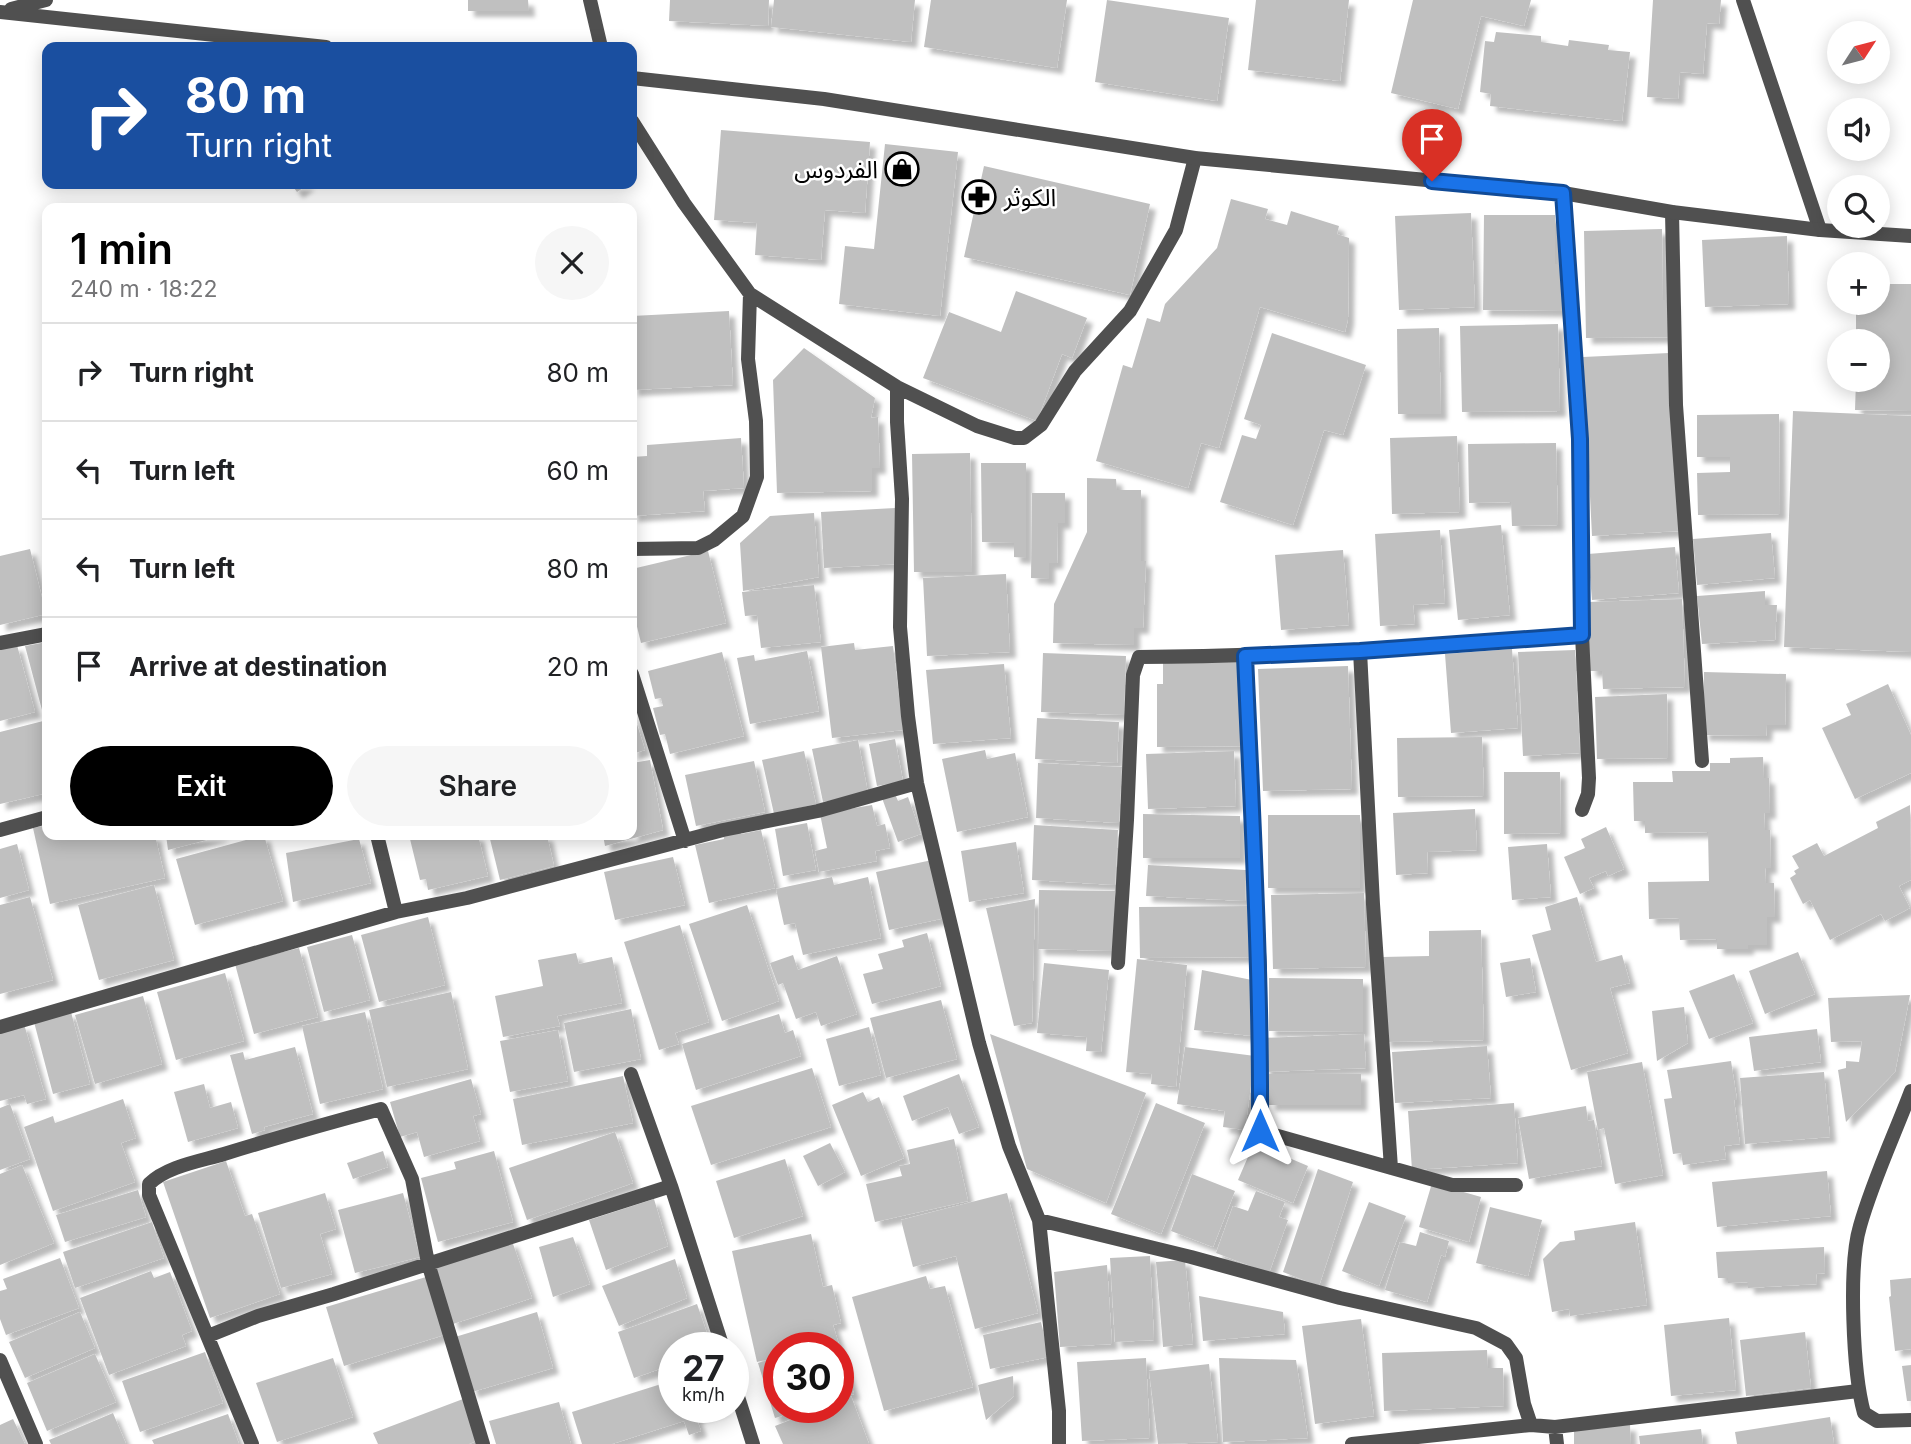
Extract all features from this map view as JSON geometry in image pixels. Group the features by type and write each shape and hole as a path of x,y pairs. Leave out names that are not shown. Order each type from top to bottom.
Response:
{"street":[{"path":"2,12 46,0"},
{"path":"590,0 600,42"},
{"path":"1743,0 1820,230"},
{"path":"2,12 280,42"},
{"path":"637,79 824,99 1195,159 1563,193 1672,212 1820,230 1911,236"},
{"path":"637,129 684,203 750,294 897,387 977,426 1015,438 1024,438 1041,425 1075,371 1130,311 1176,230 1195,159"},
{"path":"1563,193 1580,439 1582,635 1589,778 1583,810"},
{"path":"1672,212 1676,405 1702,761"},
{"path":"637,549 698,548 714,541 743,516 757,477 756,421 748,359 750,294"},
{"path":"897,387 902,499 900,627 917,783 979,1043 1009,1146 1039,1220 1059,1411 1059,1444"},
{"path":"0,643 42,635"},
{"path":"1118,963 1133,674 1139,657 1360,651 1582,635"},
{"path":"1360,651 1373,905 1391,1168"},
{"path":"1245,656 1260,969 1260,1131 1452,1185 1516,1185"},
{"path":"637,690 685,841"},
{"path":"0,1027 396,912 467,898 723,830 817,811 917,783"},
{"path":"0,830 42,818"},
{"path":"378,840 396,912"},
{"path":"631,1074 671,1185 718,1332"},
{"path":"1911,1091 1859,1229 1854,1300 1858,1391 1864,1413 1877,1421 1911,1420"},
{"path":"252,1444 149,1195 149,1184 157,1176 200,1161 381,1109 412,1179 428,1263 483,1444"},
{"path":"208,1336 258,1316 671,1185"},
{"path":"1039,1220 1203,1260 1340,1298 1476,1328 1506,1344 1516,1358 1524,1404 1531,1425"},
{"path":"0,1360 26,1426 36,1444"},
{"path":"1352,1444 1531,1425 1555,1427 1858,1391"},
{"path":"746,1423 753,1444"},
{"path":"1555,1427 1557,1444"}],"building":[{"path":"468,0 528,0 529,11 468,11"},
{"path":"670,0 769,0 768,26 669,21"},
{"path":"774,0 915,0 911,42 771,27"},
{"path":"931,0 1067,0 1057,68 924,47"},
{"path":"1107,0 1229,18 1217,101 1095,82"},
{"path":"1256,0 1349,0 1340,81 1248,70"},
{"path":"1413,0 1531,0 1524,26 1481,16 1458,109 1391,93"},
{"path":"1653,0 1721,0 1719,24 1707,23 1703,74 1680,72 1678,99 1647,97"},
{"path":"1496,32 1541,36 1541,42 1568,46 1569,40 1609,45 1608,50 1630,52 1622,121 1490,106 1491,94 1480,92 1485,41 1494,42"},
{"path":"721,130 870,142 865,213 825,210 821,260 755,255 757,223 714,220"},
{"path":"885,144 958,152 940,316 839,304 845,246 874,249"},
{"path":"984,166 1150,204 1130,295 964,257"},
{"path":"1231,199 1268,209 1265,219 1287,225 1291,211 1339,226 1337,234 1349,238 1348,319 1345,332 1260,307 1219,448 1201,443 1188,488 1096,461 1123,365 1132,368 1147,318 1160,322 1165,304 1217,248"},
{"path":"1471,213 1475,307 1399,310 1395,216"},
{"path":"1484,215 1555,215 1555,264 1564,264 1564,311 1483,310"},
{"path":"1662,229 1663,300 1673,300 1673,337 1586,338 1584,231"},
{"path":"1787,236 1789,304 1705,307 1702,240"},
{"path":"1890,284 1911,284 1911,411 1855,410 1856,392 1890,392 1890,329 1856,329 1856,315 1890,315"},
{"path":"1016,291 1087,318 1072,358 1062,354 1037,421 923,378 949,312 1001,332"},
{"path":"729,311 733,385 637,390 637,316"},
{"path":"1558,324 1560,411 1462,412 1460,326"},
{"path":"1439,328 1441,414 1398,414 1397,329"},
{"path":"1272,333 1366,365 1343,435 1324,430 1293,525 1220,502 1242,435 1256,439 1261,425 1244,419"},
{"path":"804,348 875,398 871,418 878,417 880,468 872,468 872,491 777,493 773,380"},
{"path":"1669,353 1679,531 1592,536 1583,357"},
{"path":"1793,411 1911,416 1911,652 1784,647"},
{"path":"1779,414 1780,514 1698,515 1697,473 1730,472 1730,457 1697,457 1697,415"},
{"path":"1457,436 1460,512 1392,514 1390,438"},
{"path":"741,438 744,488 703,491 705,511 637,516 637,457 647,456 647,445"},
{"path":"1556,443 1558,525 1512,526 1511,502 1469,503 1468,444"},
{"path":"970,453 972,572 914,572 912,454"},
{"path":"981,463 1026,463 1026,558 1014,557 1014,543 982,542"},
{"path":"1087,478 1116,479 1117,490 1141,490 1141,561 1146,561 1143,628 1134,628 1134,645 1053,643 1054,604 1087,532"},
{"path":"1032,493 1065,493 1065,523 1058,523 1057,563 1049,563 1049,579 1031,578"},
{"path":"895,508 898,564 824,568 821,512"},
{"path":"814,513 819,577 743,591 740,543 770,516"},
{"path":"1501,525 1510,615 1458,620 1449,530"},
{"path":"1440,530 1445,603 1413,605 1415,624 1380,626 1375,534"},
{"path":"1771,533 1775,578 1697,585 1693,539"},
{"path":"1675,547 1679,593 1592,600 1588,554"},
{"path":"30,549 42,598 42,615 0,625 0,556"},
{"path":"1343,550 1349,625 1281,630 1275,555"},
{"path":"708,551 726,623 641,643 637,627 637,568"},
{"path":"1006,574 1010,652 927,656 923,578"},
{"path":"814,585 821,642 761,648 757,615 745,616 742,592"},
{"path":"1765,591 1765,605 1777,605 1775,640 1702,644 1697,596"},
{"path":"1682,599 1685,687 1603,689 1602,671 1590,671 1587,602"},
{"path":"42,643 42,710 25,646"},
{"path":"854,643 855,650 893,646 903,730 832,738 821,647"},
{"path":"17,645 35,712 0,721 0,649"},
{"path":"1512,649 1518,728 1451,733 1445,654"},
{"path":"1575,650 1580,753 1523,756 1518,652"},
{"path":"807,651 819,711 750,724 737,658 754,655 755,661"},
{"path":"722,652 744,736 670,754 665,734 660,735 653,708 663,706 661,698 655,699 648,671"},
{"path":"1043,653 1126,656 1124,715 1041,712"},
{"path":"1163,659 1243,659 1243,746 1157,747 1157,684 1163,684"},
{"path":"1004,664 1011,738 933,744 926,670"},
{"path":"1348,666 1352,789 1263,791 1258,669"},
{"path":"1704,672 1786,674 1785,725 1767,725 1766,736 1703,735"},
{"path":"1888,684 1911,735 1911,773 1855,799 1822,728 1851,715 1846,704"},
{"path":"1667,694 1668,758 1597,759 1595,697"},
{"path":"1037,718 1119,722 1117,763 1035,759"},
{"path":"42,721 42,794 0,804 0,732"},
{"path":"637,724 645,750 637,752"},
{"path":"1482,737 1484,796 1398,797 1397,738"},
{"path":"895,739 903,781 877,786 869,744"},
{"path":"858,740 868,793 823,802 812,749"},
{"path":"985,750 987,759 1015,753 1028,817 957,832 942,759"},
{"path":"804,751 816,804 774,814 762,760"},
{"path":"1234,751 1236,806 1148,809 1146,754"},
{"path":"1763,757 1764,778 1769,778 1770,813 1764,813 1765,830 1770,830 1771,868 1765,868 1766,883 1774,883 1775,917 1767,917 1767,945 1748,945 1748,949 1717,949 1717,939 1680,940 1679,918 1649,919 1648,882 1709,881 1708,832 1645,833 1645,821 1634,821 1633,782 1673,782 1672,771 1710,771 1710,763 1730,763 1730,758"},
{"path":"650,760 663,830 637,837 637,762"},
{"path":"754,761 765,812 696,826 685,775"},
{"path":"1038,763 1122,767 1119,823 1036,818"},
{"path":"1504,772 1560,772 1561,833 1504,834"},
{"path":"895,794 898,801 908,797 921,834 898,842 882,798"},
{"path":"872,805 877,826 885,824 890,848 875,851 877,861 819,872 815,851 827,848 820,814"},
{"path":"1910,805 1911,880 1899,886 1910,908 1885,921 1881,914 1830,940 1810,900 1803,904 1790,878 1799,868 1792,856 1817,843 1824,856 1878,828 1876,822"},
{"path":"1475,809 1477,850 1427,852 1428,873 1396,875 1393,813"},
{"path":"1143,814 1240,816 1240,858 1143,858"},
{"path":"1268,815 1360,815 1360,888 1268,888"},
{"path":"807,823 816,870 783,876 775,829"},
{"path":"1034,825 1118,830 1115,885 1032,880"},
{"path":"42,826 42,840 156,840 165,878 50,904 33,828"},
{"path":"1606,827 1624,869 1608,876 1606,871 1589,878 1594,888 1580,894 1564,857 1585,848 1581,839"},
{"path":"739,829 741,834 761,830 775,888 709,903 695,845 724,839 723,833"},
{"path":"167,840 207,840 168,850"},
{"path":"246,840 265,840 283,901 195,925 176,859"},
{"path":"359,840 371,883 293,902 286,853"},
{"path":"410,840 479,840 488,876 428,890 426,879 420,880"},
{"path":"490,840 548,840 554,866 500,880"},
{"path":"604,840 627,840 605,846"},
{"path":"1016,842 1024,893 969,902 961,851"},
{"path":"17,844 29,890 0,898 0,849"},
{"path":"1547,844 1551,897 1512,900 1508,847"},
{"path":"673,857 685,905 615,920 604,872"},
{"path":"932,860 945,918 889,930 876,872"},
{"path":"1148,865 1246,870 1245,901 1146,896"},
{"path":"832,877 834,885 868,877 881,938 803,955 795,923 784,925 776,889"},
{"path":"154,885 174,960 99,980 78,905"},
{"path":"1039,890 1115,891 1114,951 1038,949"},
{"path":"1364,893 1366,967 1273,969 1271,895"},
{"path":"30,897 53,980 0,994 0,905"},
{"path":"1577,897 1596,962 1622,955 1630,983 1610,988 1628,1053 1571,1070 1532,935 1551,930 1545,907"},
{"path":"1035,899 1032,1023 1014,1026 986,908"},
{"path":"747,905 779,1001 722,1021 689,924"},
{"path":"1249,906 1250,957 1140,958 1139,907"},
{"path":"428,917 445,985 379,1002 361,935"},
{"path":"680,925 709,1022 675,1033 679,1044 659,1050 624,942"},
{"path":"1481,930 1484,1040 1384,1042 1382,957 1429,956 1429,931"},
{"path":"927,933 941,986 872,1004 863,974 883,969 878,954 904,947 902,940"},
{"path":"352,935 370,1000 324,1012 307,947"},
{"path":"299,948 318,1017 254,1034 235,964"},
{"path":"1798,952 1815,994 1765,1014 1749,971"},
{"path":"576,953 579,964 612,957 622,1003 557,1016 560,1026 503,1037 495,996 543,986 538,960"},
{"path":"793,955 798,970 837,956 857,1014 821,1026 816,1012 796,1019 783,983 778,985 770,963"},
{"path":"1530,958 1536,992 1506,997 1500,963"},
{"path":"1137,959 1187,965 1176,1087 1151,1084 1152,1074 1126,1072"},
{"path":"1044,963 1109,970 1101,1052 1086,1051 1087,1037 1037,1033"},
{"path":"1202,970 1257,981 1253,1036 1194,1030"},
{"path":"225,973 244,1041 176,1060 157,992"},
{"path":"1734,974 1753,1023 1709,1039 1689,991"},
{"path":"1269,978 1363,979 1363,1032 1269,1031"},
{"path":"451,992 468,1069 387,1087 369,1010"},
{"path":"1910,995 1895,1072 1846,1122 1838,1070 1846,1068 1846,1061 1859,1062 1862,1041 1831,1042 1828,998"},
{"path":"143,996 162,1064 95,1084 75,1015"},
{"path":"941,1000 957,1059 886,1078 870,1018"},
{"path":"1684,1007 1688,1043 1657,1061 1652,1011"},
{"path":"631,1009 641,1059 574,1072 564,1023"},
{"path":"71,1012 90,1084 53,1094 34,1022"},
{"path":"365,1012 383,1089 320,1104 302,1026"},
{"path":"779,1014 785,1033 793,1030 801,1056 696,1090 682,1044"},
{"path":"24,1024 46,1099 27,1104 24,1095 0,1101 0,1031"},
{"path":"869,1027 881,1075 839,1086 826,1039"},
{"path":"1817,1029 1821,1062 1754,1071 1749,1037"},
{"path":"558,1030 568,1081 510,1092 500,1041"},
{"path":"990,1034 1146,1093 1106,1203 1027,1169"},
{"path":"1364,1034 1366,1068 1264,1072 1262,1038"},
{"path":"1487,1046 1491,1098 1395,1103 1392,1052"},
{"path":"295,1047 313,1114 264,1127 265,1130 252,1134 230,1055 243,1052 245,1060"},
{"path":"1185,1047 1255,1056 1245,1130 1223,1127 1225,1111 1177,1104"},
{"path":"1731,1061 1740,1144 1724,1146 1726,1159 1683,1165 1681,1153 1673,1154 1664,1099 1672,1098 1667,1070"},
{"path":"1642,1062 1663,1175 1615,1184 1604,1128 1598,1130 1587,1072"},
{"path":"812,1068 831,1127 711,1165 691,1106"},
{"path":"1824,1072 1830,1137 1745,1144 1740,1078"},
{"path":"959,1074 979,1127 959,1134 948,1107 912,1121 903,1096"},
{"path":"1269,1074 1361,1074 1361,1105 1269,1105"},
{"path":"623,1076 633,1123 522,1145 513,1099"},
{"path":"471,1079 481,1114 473,1116 480,1141 424,1157 417,1132 400,1137 390,1102"},
{"path":"204,1084 210,1108 231,1102 238,1128 188,1142 174,1092"},
{"path":"863,1092 868,1102 879,1097 904,1158 861,1176 832,1105"},
{"path":"123,1099 136,1138 121,1143 135,1182 53,1211 24,1127 53,1116 55,1123"},
{"path":"1156,1103 1205,1123 1161,1234 1111,1214"},
{"path":"1514,1103 1518,1163 1412,1170 1408,1111"},
{"path":"10,1104 30,1159 0,1170 0,1108"},
{"path":"1586,1106 1588,1121 1594,1120 1602,1166 1529,1179 1518,1118"},
{"path":"615,1132 633,1183 527,1220 509,1168"},
{"path":"954,1139 968,1201 875,1222 866,1184 902,1176 899,1166 910,1164 907,1150"},
{"path":"830,1143 845,1172 818,1186 803,1156"},
{"path":"1254,1143 1308,1166 1293,1203 1238,1180"},
{"path":"383,1151 388,1167 353,1179 347,1163"},
{"path":"494,1151 513,1222 438,1242 421,1178 456,1169 454,1162"},
{"path":"785,1159 803,1216 734,1238 716,1181"},
{"path":"226,1161 245,1216 252,1214 280,1294 210,1318 163,1182"},
{"path":"22,1165 54,1243 0,1265 0,1174"},
{"path":"1318,1169 1353,1182 1319,1286 1283,1272"},
{"path":"1827,1171 1831,1216 1717,1227 1712,1182"},
{"path":"1192,1174 1235,1191 1213,1247 1171,1231"},
{"path":"1432,1183 1481,1197 1469,1242 1419,1227"},
{"path":"138,1190 146,1217 65,1242 56,1215"},
{"path":"1256,1191 1285,1202 1279,1217 1288,1220 1269,1273 1216,1253 1233,1206 1248,1211"},
{"path":"325,1193 336,1229 320,1234 332,1274 281,1288 258,1213"},
{"path":"403,1193 420,1257 355,1273 338,1210"},
{"path":"1007,1193 1038,1313 975,1329 956,1256 913,1267 901,1220"},
{"path":"654,1199 668,1246 606,1270 589,1220"},
{"path":"1369,1202 1406,1216 1379,1286 1342,1271"},
{"path":"1490,1207 1542,1220 1528,1276 1476,1263"},
{"path":"152,1222 164,1258 75,1288 63,1252"},
{"path":"1635,1222 1647,1305 1570,1316 1569,1309 1552,1312 1543,1259 1560,1242 1575,1240 1574,1231"},
{"path":"1420,1232 1449,1241 1445,1257 1441,1255 1427,1302 1385,1290 1400,1242 1416,1246"},
{"path":"811,1234 823,1287 832,1285 841,1323 833,1325 835,1332 763,1332 763,1361 757,1362 732,1251"},
{"path":"573,1237 590,1284 553,1297 539,1247"},
{"path":"512,1241 532,1298 453,1324 434,1268"},
{"path":"1824,1247 1825,1273 1816,1274 1817,1284 1748,1288 1748,1282 1728,1283 1728,1278 1718,1278 1716,1252"},
{"path":"1150,1256 1154,1340 1115,1342 1110,1258"},
{"path":"60,1258 79,1308 6,1335 0,1319 0,1291 7,1289 3,1279"},
{"path":"675,1259 687,1298 619,1326 602,1286"},
{"path":"1185,1260 1193,1344 1163,1347 1156,1262"},
{"path":"1107,1265 1112,1344 1060,1347 1054,1272"},
{"path":"151,1271 154,1278 170,1272 192,1331 182,1335 186,1346 109,1375 80,1298"},
{"path":"926,1276 930,1289 945,1286 973,1387 884,1411 852,1297"},
{"path":"426,1277 444,1335 344,1366 326,1307"},
{"path":"1911,1278 1911,1349 1895,1351 1889,1297 1890,1280"},
{"path":"1199,1296 1283,1312 1285,1334 1203,1341"},
{"path":"697,1304 707,1332 658,1332 658,1370 634,1378 618,1332"},
{"path":"80,1312 95,1348 25,1378 9,1342"},
{"path":"537,1312 553,1368 472,1392 455,1337"},
{"path":"1729,1318 1736,1390 1671,1396 1664,1325"},
{"path":"1361,1319 1374,1416 1315,1424 1302,1326"},
{"path":"1041,1322 1049,1357 990,1369 983,1335"},
{"path":"1805,1332 1811,1388 1746,1396 1740,1340"},
{"path":"1487,1350 1488,1368 1503,1368 1504,1406 1384,1411 1382,1353"},
{"path":"205,1352 223,1403 140,1432 122,1381"},
{"path":"95,1354 116,1402 47,1431 27,1383"},
{"path":"333,1358 353,1417 277,1442 256,1383"},
{"path":"1146,1358 1150,1438 1082,1441 1077,1362"},
{"path":"1219,1358 1296,1360 1308,1438 1223,1442"},
{"path":"763,1361 763,1379 758,1363"},
{"path":"1209,1364 1218,1442 1158,1444 1149,1371"},
{"path":"1911,1365 1911,1401 1907,1401 1902,1366"},
{"path":"1013,1376 1014,1396 986,1420 978,1385"},
{"path":"658,1385 658,1423 678,1423 612,1444 582,1444 572,1412"},
{"path":"463,1399 478,1440 469,1444 378,1444 373,1433"},
{"path":"559,1402 571,1444 496,1444 489,1421"},
{"path":"854,1404 869,1444 783,1444 775,1426 783,1423 854,1423"},
{"path":"113,1413 126,1444 51,1444 49,1440"},
{"path":"228,1414 239,1444 154,1444 152,1440"},
{"path":"1830,1417 1834,1444 1737,1444 1735,1432"},
{"path":"13,1419 25,1444 0,1444 0,1425"},
{"path":"685,1423 698,1423 701,1431 689,1435"},
{"path":"1630,1425 1631,1444 1574,1444 1574,1427"},
{"path":"1701,1429 1703,1444 1640,1444 1639,1436"}],"place":[{"name":"الفردوس","path":"902,169"},
{"name":"الكوثر","path":"979,197"}],"route":[{"path":"1260,1131 1260,969 1245,656 1360,651 1582,635 1580,439 1563,193 1432,181"}]}
